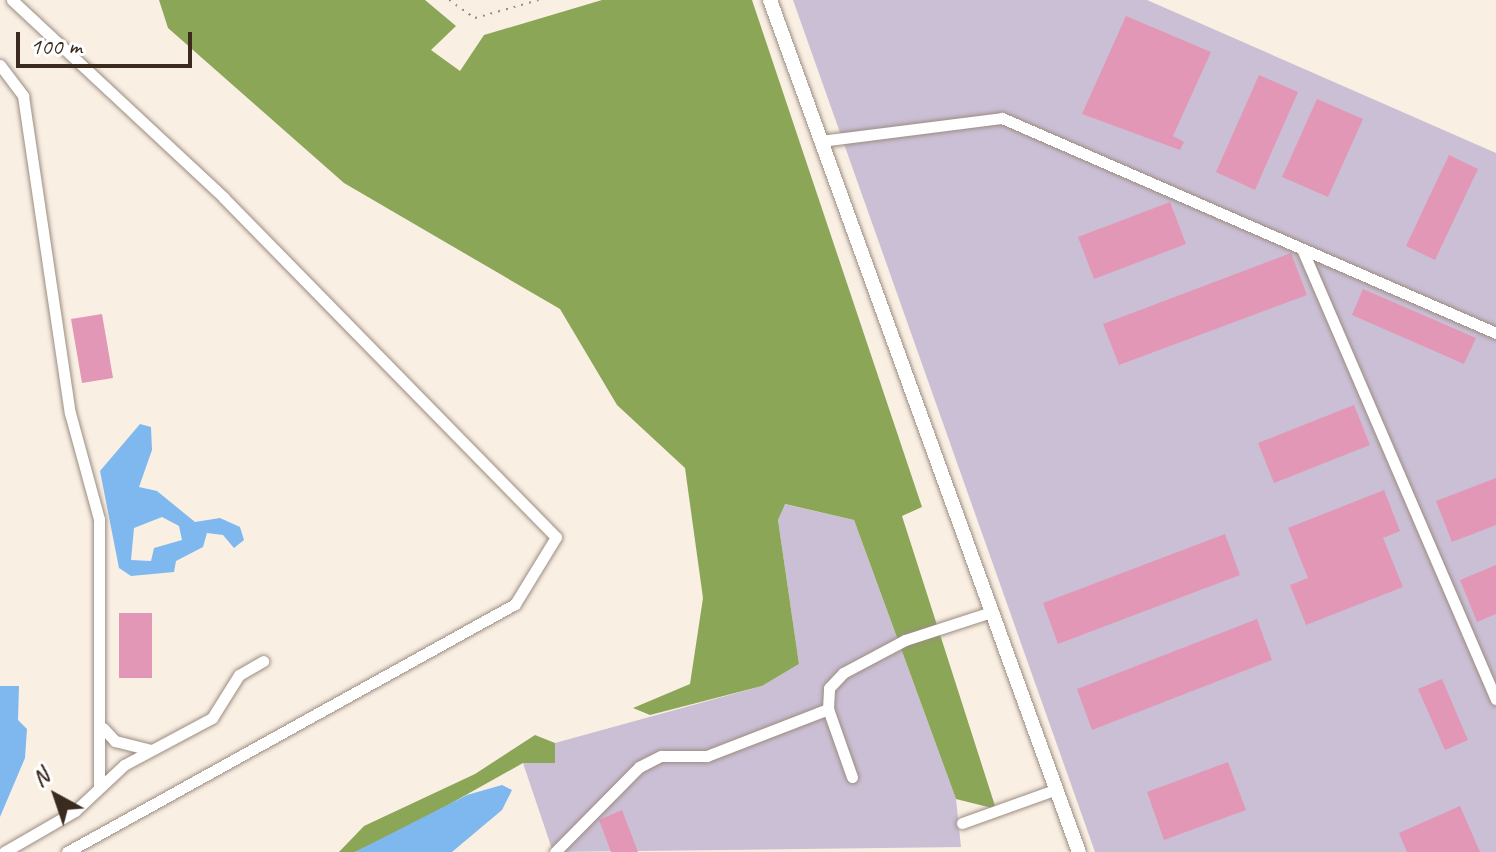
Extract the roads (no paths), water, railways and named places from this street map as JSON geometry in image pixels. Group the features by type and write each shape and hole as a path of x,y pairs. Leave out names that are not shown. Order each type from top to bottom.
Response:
{"main road":[{"path":"770,0 1079,852"}],"street":[{"path":"12,0 224,198 556,537 515,604 67,852"},
{"path":"0,65 23,96 70,413 99,519 103,728 99,787"},
{"path":"820,141 1002,118 1496,333"},
{"path":"1302,249 1496,699"},
{"path":"852,777 828,709 829,688 843,673 905,640 991,612"},
{"path":"4,852 75,811 99,787 150,750 212,718 239,675 263,661"},
{"path":"555,852 639,767 661,756 707,756 828,709"},
{"path":"103,728 115,741 150,750"},
{"path":"962,823 1057,789"}],"water":[{"path":"140,424 151,427 152,450 139,487 157,491 195,522 220,518 240,527 244,540 234,548 223,535 207,533 203,547 176,561 174,572 131,576 119,568 100,471","holes":["162,517 179,526 182,540 154,548 151,561 131,560 134,528"]},
{"path":"0,686 19,686 18,720 27,729 25,758 0,817"},
{"path":"502,785 512,790 502,810 452,852 355,852 467,795"}]}
